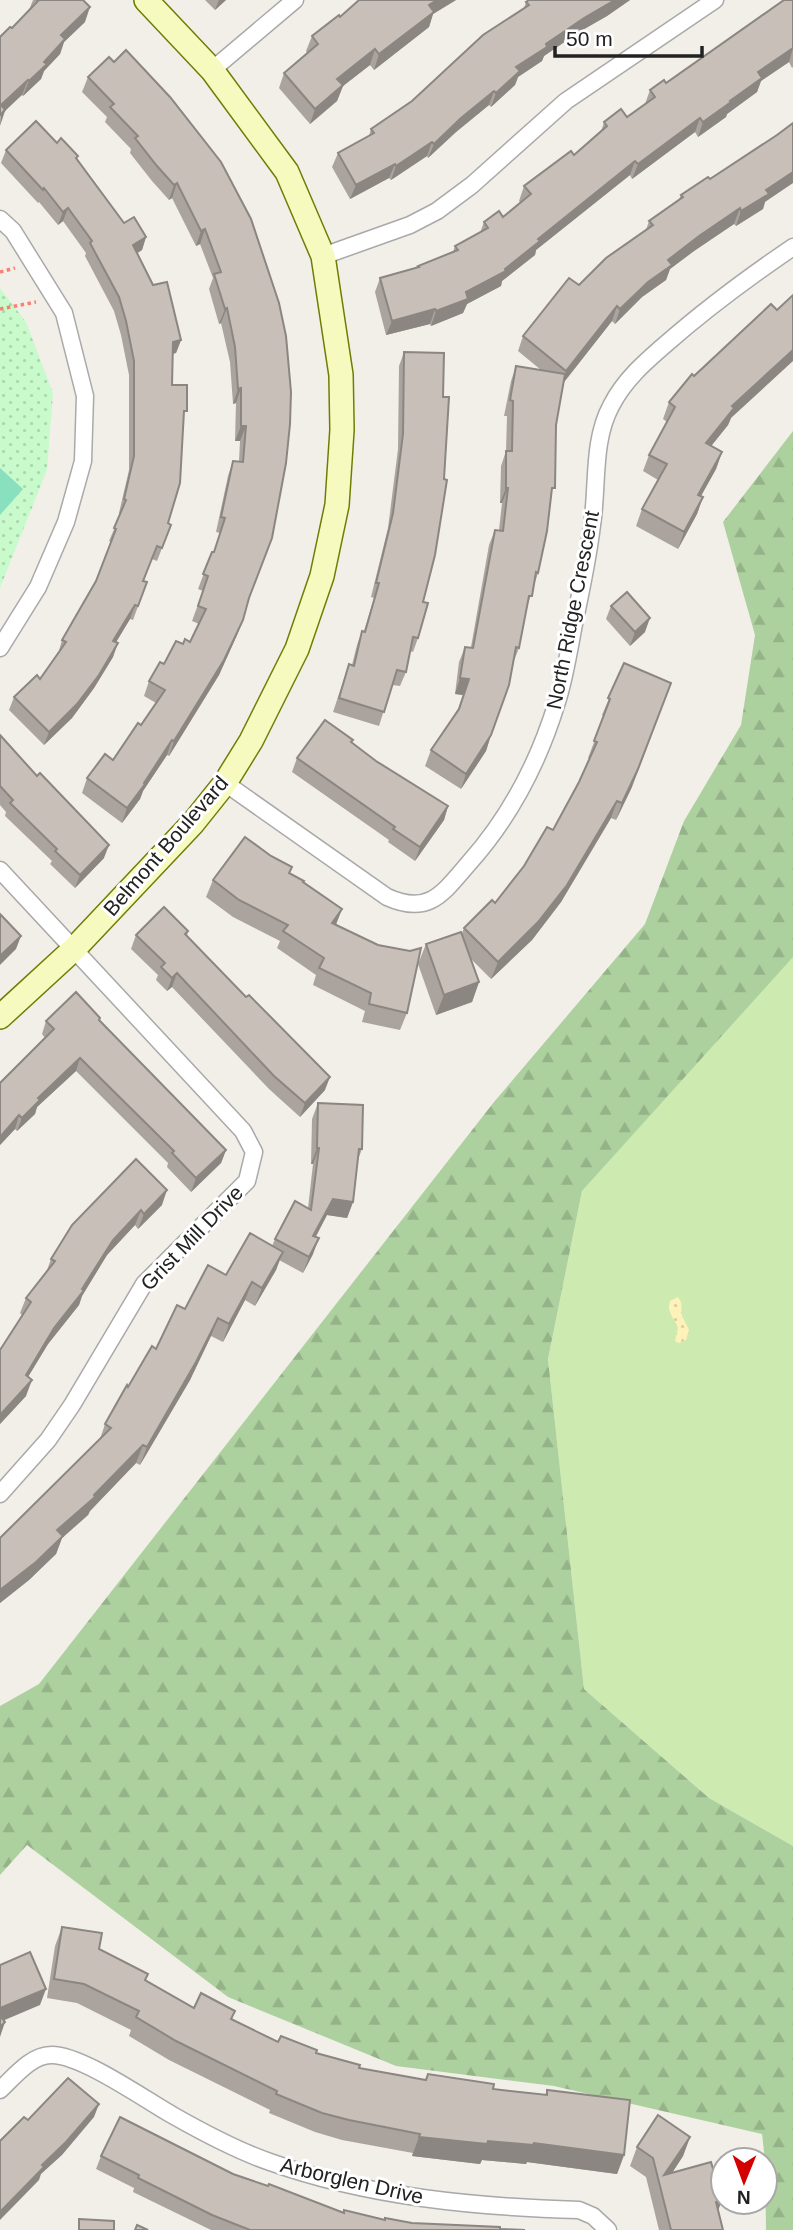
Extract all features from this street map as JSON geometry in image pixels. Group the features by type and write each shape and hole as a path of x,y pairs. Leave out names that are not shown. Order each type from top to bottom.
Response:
{"street":[{"name":"Belmont Boulevard","path":"0,1017 74,949 193,823 225,783 251,741 297,649 322,576 337,505 342,430 341,375 323,256 287,172 212,69 146,0"},
{"path":"212,69 295,0"},
{"path":"323,256 410,225 438,211 472,185 566,101 715,0"},
{"path":"0,219 13,232 64,313 85,396 83,461 66,522 38,587 0,648"},
{"name":"North Ridge Crescent","path":"225,783 387,897 410,905 422,904 440,895 504,820 531,769 554,711 585,569 593,524 601,434 609,409 633,374 673,337 731,290 793,247"},
{"name":"Grist Mill Drive","path":"0,870 243,1131 254,1152 247,1181 144,1284 72,1405 48,1440 0,1494"},
{"name":"Arborglen Drive","path":"0,2090 25,2066 38,2057 52,2054 88,2068 174,2116 269,2162 328,2180 443,2201 579,2210 593,2216 608,2230"}],"path":[{"path":"0,309 54,298"}],"green space":[{"path":"0,288 26,322 53,393 47,470 0,588"},
{"path":"793,431 793,957 582,1191 548,1359 584,1689 709,1798 793,1846 793,2230 766,2230 766,2216 779,2216 779,2146 763,2146 762,2134 554,2086 396,2066 228,1997 27,1845 0,1875 0,1706 39,1684 494,1102 645,924 684,821 741,725 755,635 723,522"},
{"path":"0,468 23,489 0,515"},
{"path":"793,952 793,1846 709,1798 584,1689 548,1359 582,1191"}],"sand":[{"path":"678,1297 682,1316 689,1330 686,1340 679,1343 675,1341 678,1328 669,1309 670,1301"}],"building":[{"path":"37,0 83,0 90,7 61,35 65,39 44,62 47,64 1,105 5,110 0,115 0,37 12,28"},
{"path":"359,0 437,0 429,5 434,12 379,54 375,49 337,79 343,85 315,109 284,73 318,44 312,36"},
{"path":"615,0 584,18 516,67 520,71 496,93 494,91 461,118 434,144 432,142 396,166 395,164 356,185 338,153 374,133 371,129 412,101 483,35 529,5 526,2"},
{"path":"784,0 793,0 793,48 758,72 762,78 703,122 700,118 638,164 635,161 538,239 540,241 505,269 506,271 466,292 468,299 436,311 435,309 392,321 380,278 419,267 458,250 455,246 488,228 484,222 499,211 503,217 531,194 524,186 571,151 574,155 607,126 604,122 621,109 627,117 655,97 650,90 664,80 666,83"},
{"path":"126,50 170,97 221,162 251,219 279,303 286,336 291,392 286,463 272,538 243,620 224,660 174,741 172,740 127,808 87,778 105,754 113,760 138,723 141,725 165,690 149,681 160,662 164,664 176,641 183,644 185,639 190,642 206,609 198,606 208,576 203,574 214,552 225,518 221,517 233,461 243,462 246,426 241,426 241,388 238,389 235,347 227,308 225,309 214,274 221,272 205,229 201,231 177,183 174,185 157,166 135,138 138,136 110,107 114,104 88,77 109,57 114,62"},
{"path":"36,121 57,143 61,138 78,156 76,158 124,223 134,217 146,237 133,245 153,285 167,282 181,340 173,342 172,385 187,385 180,483 168,523 171,525 162,548 157,546 143,581 147,582 138,606 135,605 113,641 118,643 99,675 77,704 49,732 14,697 37,675 40,679 66,642 62,640 96,581 116,529 114,528 126,500 124,499 134,456 134,361 119,297 90,243 92,241 68,208 63,212 44,188 43,190 6,150"},
{"path":"793,123 793,172 766,190 769,194 741,211 740,208 668,260 672,265 648,282 620,309 617,306 566,371 523,336 569,278 579,285 606,258 653,225 649,221 683,197 681,195 708,177 710,179"},
{"path":"793,295 793,350 732,406 734,408 706,443 722,452 698,495 703,497 684,532 642,509 667,464 649,455 675,407 669,402 692,374 694,376 771,304 777,310"},
{"path":"404,352 444,353 443,397 449,397 444,479 447,480 435,555 423,602 428,603 418,638 413,637 406,672 397,670 384,712 339,698 349,664 354,666 362,631 365,632 379,583 376,583 393,513 403,434"},
{"path":"516,366 565,374 556,425 555,488 552,488 538,573 536,572 532,596 529,596 509,685 491,735 466,774 431,750 459,709 469,679 460,678 465,647 473,648 495,530 503,531 508,488 506,451 512,451 513,401 510,400"},
{"path":"627,592 650,618 635,632 611,606"},
{"path":"624,663 671,683 638,769 622,803 617,801 567,885 538,922 498,962 464,928 492,900 495,903 524,866 547,827 553,830 597,742 594,741 610,699 608,698"},
{"path":"325,720 376,761 448,806 420,847 297,758"},
{"path":"0,735 37,776 40,773 109,845 80,875 10,803 13,800 0,786"},
{"path":"245,837 292,867 289,873 342,909 332,923 378,945 410,951 421,948 407,1013 369,1004 371,993 319,968 324,958 283,931 288,925 239,900 213,880"},
{"path":"164,907 188,931 185,934 246,997 249,995 330,1077 305,1103 274,1076 177,973 172,978 161,967 165,963 136,935"},
{"path":"0,914 21,936 0,956"},
{"path":"461,932 479,982 444,995 426,944"},
{"path":"76,992 99,1020 226,1150 196,1178 172,1153 174,1151 80,1058 38,1098 40,1100 22,1118 19,1115 0,1137 0,1083 54,1029 46,1021"},
{"path":"318,1103 363,1105 362,1149 359,1149 353,1202 333,1199 313,1236 319,1238 309,1257 275,1239 295,1201 311,1210 319,1148"},
{"path":"136,1159 167,1190 144,1214 141,1210 113,1240 82,1289 84,1290 54,1328 26,1375 32,1380 0,1415 0,1350 31,1302 26,1298 55,1261 51,1259 72,1225"},
{"path":"250,1233 283,1252 262,1288 252,1282 229,1324 218,1318 147,1447 143,1445 95,1497 57,1530 63,1536 36,1562 0,1590 0,1538 111,1428 105,1424 152,1346 156,1349 177,1305 185,1309 208,1265 226,1275"},
{"path":"62,1927 102,1933 99,1949 148,1974 145,1980 194,2008 201,1993 235,2011 231,2019 278,2042 281,2036 317,2050 316,2053 360,2065 359,2068 426,2080 428,2074 494,2084 493,2089 547,2095 547,2090 630,2100 624,2155 534,2143 488,2141 487,2144 419,2137 420,2134 322,2113 276,2094 277,2091 176,2041 136,2017 139,2011 84,1984 54,1979"},
{"path":"30,1952 46,1989 0,2008 0,1965"},
{"path":"68,2078 99,2104 0,2212 0,2141 24,2117 28,2120"},
{"path":"658,2115 690,2137 664,2175 709,2163 709,2216 720,2216 723,2230 671,2230 653,2158 637,2147"},
{"path":"120,2117 233,2174 268,2186 269,2184 344,2213 344,2210 385,2220 412,2223 525,2230 250,2230 212,2215 101,2156"},
{"path":"79,2219 114,2221 114,2230 79,2230"},
{"path":"137,2225 148,2230 135,2230"}]}
